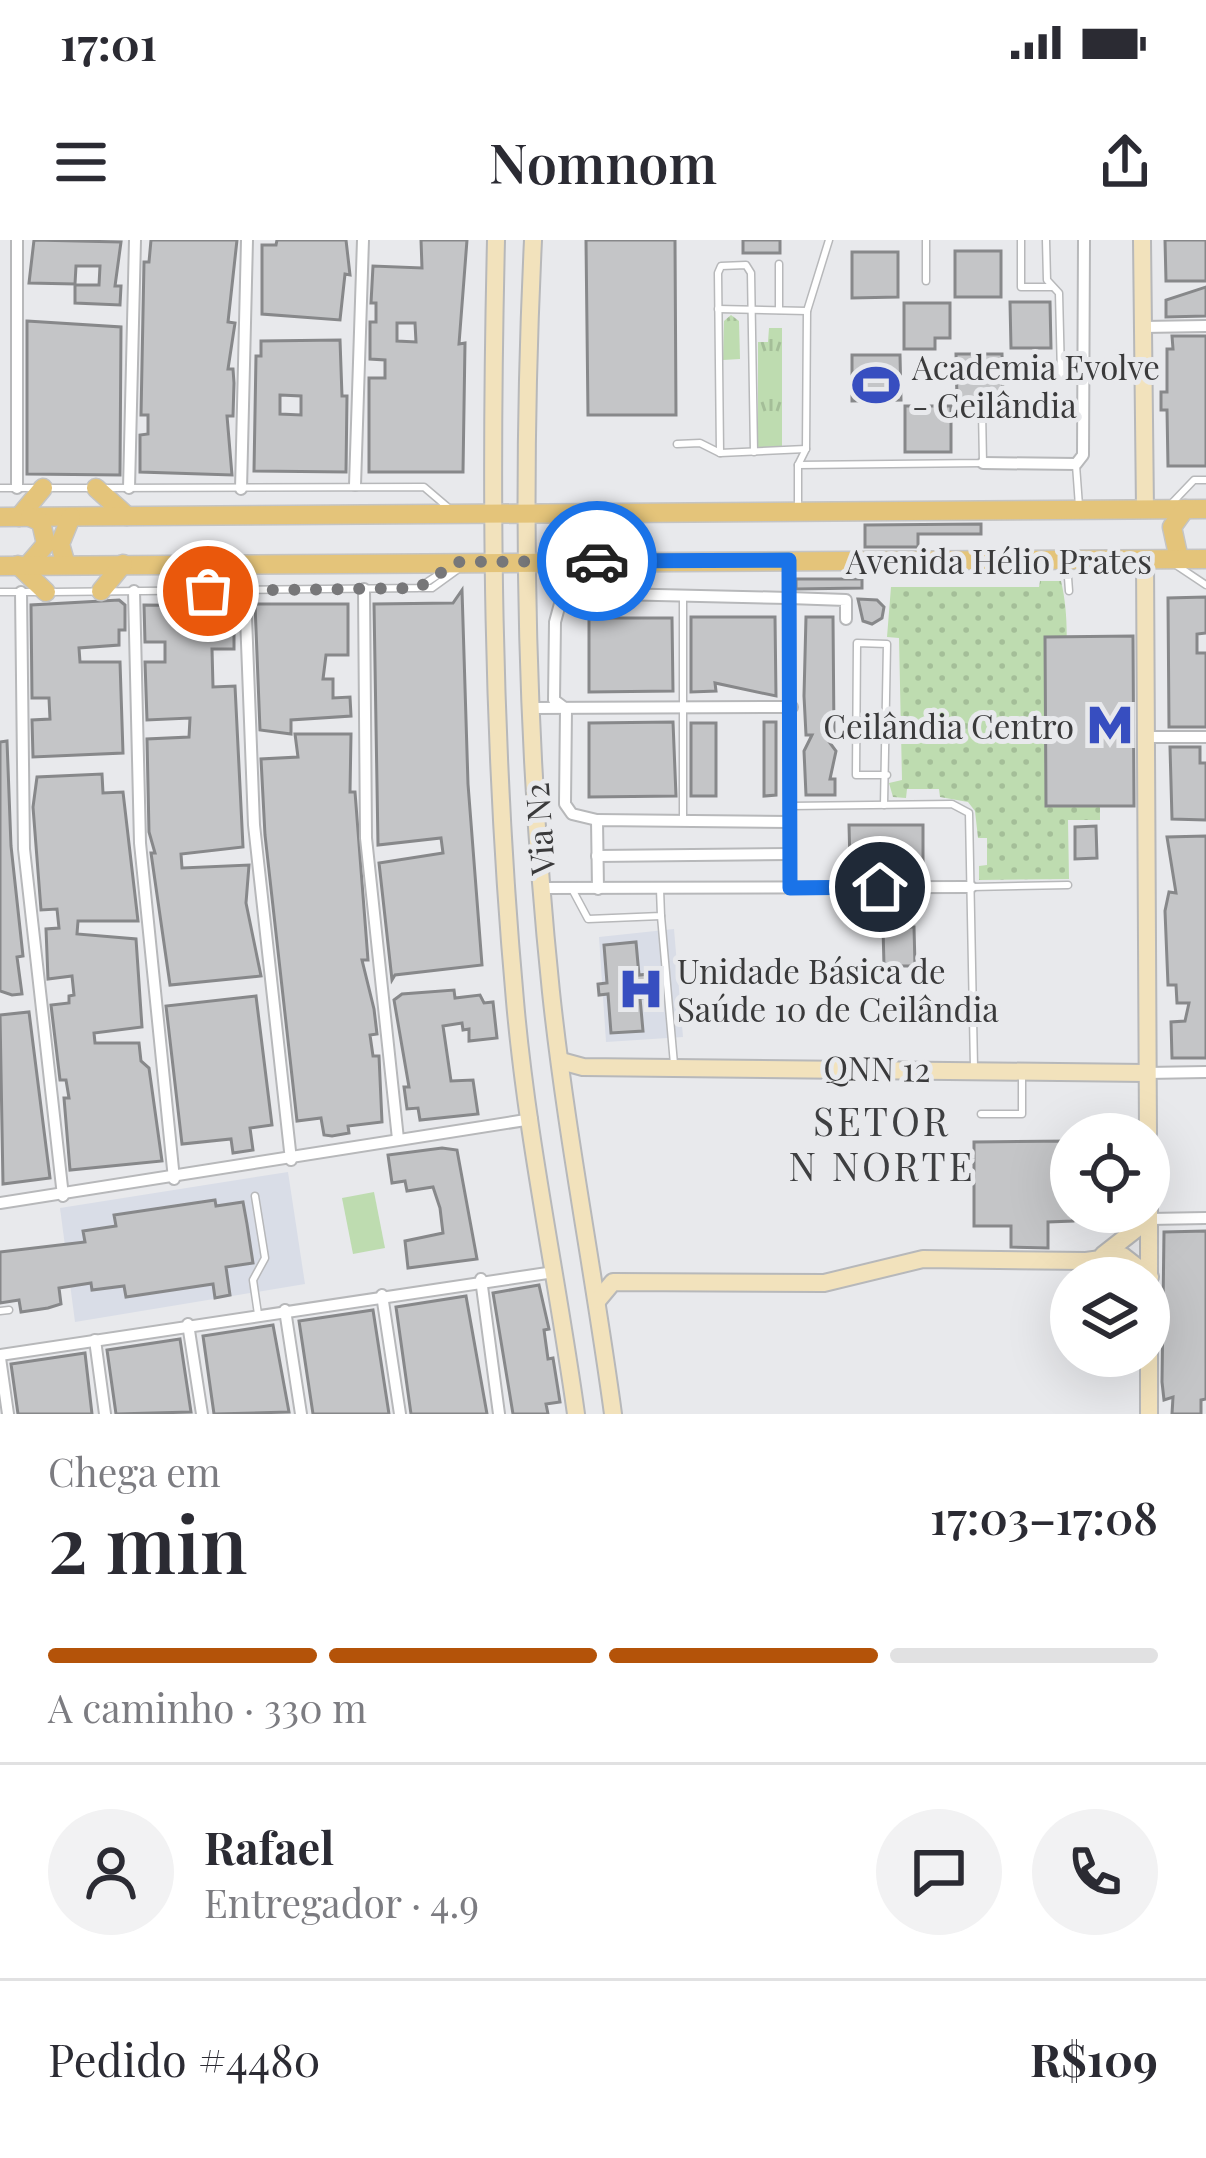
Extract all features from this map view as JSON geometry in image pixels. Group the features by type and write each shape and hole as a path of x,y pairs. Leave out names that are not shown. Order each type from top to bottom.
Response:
{"main road":[{"name":"Via N2","path":"496,240 490,562 502,824 513,975 532,1119 580,1414"},
{"name":"Via N2","path":"529,240 521,298 528,346 531,708 545,932 613,1414"},
{"path":"1142,240 1144,327 1173,559"},
{"path":"16,517 43,488"},
{"path":"96,488 127,516"},
{"name":"Avenida Hélio Prates","path":"16,517 1206,509"},
{"path":"16,517 41,522 46,544 15,565 46,592"},
{"path":"66,565 60,544 70,517"},
{"path":"1145,559 1147,1113"},
{"name":"Avenida Hélio Prates","path":"15,565 1206,559"},
{"path":"100,591 123,564"},
{"path":"502,824 512,860 519,936 531,943 545,932"},
{"path":"513,975 524,964 542,971 551,1037 561,1058"},
{"name":"QNN 12","path":"561,1058 583,1067 674,1064 1146,1073"},
{"path":"1094,1257 1135,1233"},
{"path":"598,1300 608,1285 624,1281 824,1283 923,1259 1050,1261"},
{"path":"1149,1377 1149,1414"}],"street":[{"path":"17,240 17,488"},
{"path":"129,488 134,240"},
{"path":"241,489 248,240"},
{"path":"355,485 363,240"},
{"path":"983,464 1076,464 1086,446 1084,240"},
{"path":"1144,327 1206,326"},
{"path":"364,589 366,838 398,1139"},
{"path":"134,591 140,843 175,1179"},
{"path":"245,591 254,825 291,1160"},
{"path":"21,592 24,849 63,1196"},
{"path":"566,709 554,700 555,622 561,600 573,593 847,600 846,619"},
{"path":"788,598 790,888"},
{"path":"531,708 792,706"},
{"path":"566,709 565,805 572,814 597,820 789,822"},
{"path":"1145,737 1206,737"},
{"path":"597,820 598,889"},
{"path":"597,856 790,854"},
{"path":"542,888 971,886"},
{"name":"QNN 12","path":"1146,1073 1199,1072"},
{"path":"0,1203 532,1119"},
{"path":"1170,1219 1206,1218"},
{"path":"8,1414 0,1357 481,1279 555,1272"},
{"path":"481,1279 500,1414"},
{"path":"382,1295 400,1414"},
{"path":"285,1310 301,1414"},
{"path":"188,1324 202,1414"},
{"path":"95,1340 106,1414"}],"lane":[{"path":"798,511 798,466 806,449 807,311 829,240"},
{"path":"926,240 926,281"},
{"path":"1021,240 1021,287 1052,287 1059,292 1061,375"},
{"path":"1046,240 1052,287"},
{"path":"779,264 779,310"},
{"path":"720,453 719,268 736,265 750,268 754,452"},
{"path":"718,309 807,311"},
{"path":"1020,374 1084,376"},
{"path":"798,466 983,464 982,410"},
{"path":"677,444 700,443 720,453 806,449"},
{"path":"1076,464 1079,510"},
{"path":"1165,509 1194,480 1206,480"},
{"path":"0,488 424,487 454,512"},
{"path":"1173,559 1206,585"},
{"path":"788,598 789,560"},
{"path":"1067,560 1069,591"},
{"path":"0,592 418,588 462,562"},
{"path":"682,593 683,821"},
{"path":"884,805 887,775 886,644 857,644 856,775 887,775"},
{"path":"790,806 952,804 966,810 974,1068"},
{"path":"971,886 1068,885"},
{"path":"572,889 588,919 662,916"},
{"path":"660,889 674,1064"},
{"path":"981,1114 1022,1114 1022,1071"},
{"path":"255,1196 265,1258 253,1280 257,1314"}],"shaded area":[{"name":"Unidade Básica de Saúde 10 de Ceilândia","path":"674,929 683,1037 606,1042 599,937"},
{"path":"288,1172 305,1284 75,1322 60,1208"}],"green space":[{"path":"731,315 739,321 740,359 723,360 724,321"},
{"path":"769,328 782,328 782,448 758,447 758,342 768,342"},
{"path":"1040,581 1061,581 1067,634 1048,806 1100,806 1100,820 1068,820 1069,879 979,880 979,866 987,865 987,838 978,838 975,811 968,802 940,797 939,789 907,789 906,798 893,797 889,783 902,780 899,638 887,637 891,587 1039,587"},
{"path":"374,1192 385,1248 353,1254 342,1198"}],"building":[{"path":"34,240 121,242 115,286 121,286 120,305 75,303 75,285 99,285 100,266 76,266 75,284 29,283"},
{"path":"151,240 237,240 228,322 235,323 228,369 233,369 233,416 227,416 232,475 140,472 140,435 148,434 148,415 141,415 144,262 149,262"},
{"path":"277,240 346,240 350,275 345,274 340,320 262,314 262,245 276,245"},
{"path":"421,240 467,240 459,344 465,343 463,472 369,472 369,378 385,378 385,360 370,359 370,322 376,322 376,303 371,303 373,266 422,268","holes":["397,323 415,323 416,342 397,341"]},
{"path":"586,240 675,240 676,415 588,415"},
{"path":"743,240 780,240 780,253 743,253"},
{"path":"1165,240 1206,240 1206,281 1166,281"},
{"path":"955,251 1001,251 1001,297 955,297"},
{"path":"852,252 898,252 898,297 852,298"},
{"path":"1206,287 1206,316 1166,317 1166,300"},
{"path":"1010,302 1050,302 1051,348 1011,348"},
{"path":"904,303 950,303 950,338 935,338 935,349 904,349"},
{"path":"27,321 121,327 120,475 27,474"},
{"path":"1172,336 1206,336 1206,466 1168,466 1167,410 1161,410 1161,392 1167,392 1167,349 1173,349"},
{"path":"340,340 342,396 347,396 346,472 254,471 256,356 261,356 261,341","holes":["280,395 301,396 301,415 280,414"]},
{"path":"956,354 1002,354 1003,399 957,400"},
{"name":"Academia Evolve - Ceilândia","path":"852,355 900,355 901,400 852,401"},
{"path":"905,406 951,406 951,452 905,452"},
{"path":"981,524 981,534 918,534 918,547 865,547 865,525"},
{"path":"796,579 862,579 862,588 796,589"},
{"path":"462,590 468,784 482,965 395,975 392,980 379,863 443,853 441,838 378,845 374,604 453,603"},
{"path":"1206,597 1206,633 1197,634 1197,653 1206,653 1206,727 1169,727 1168,598"},
{"path":"858,599 877,600 884,607 882,618 872,624 863,621"},
{"path":"119,600 125,605 125,630 119,630 119,645 79,648 80,662 120,662 123,753 33,757 32,720 50,719 49,698 32,698 31,605"},
{"path":"255,604 348,604 348,655 326,655 323,679 333,679 333,698 350,697 351,716 291,720 291,734 260,730"},
{"path":"144,605 234,606 234,649 212,649 213,687 235,686 243,847 181,854 182,868 249,865 246,903 261,976 170,985 149,832 147,739 189,737 190,718 147,720 145,662 165,662 165,642 145,642"},
{"path":"691,617 775,617 776,696 715,683 716,691 691,692"},
{"path":"806,617 833,617 834,735 824,735 836,751 830,779 835,779 835,795 806,795 804,751 812,735 806,735 804,696"},
{"path":"589,618 672,618 673,691 589,692"},
{"path":"1133,636 1134,806 1046,806 1045,637"},
{"path":"673,722 676,796 589,797 589,723"},
{"path":"764,722 776,722 776,795 764,796"},
{"path":"691,723 716,723 716,796 691,796"},
{"path":"295,734 351,734 350,792 355,792 368,960 362,960 374,1009 377,1034 370,1035 373,1056 379,1056 382,1122 348,1126 349,1133 332,1136 324,1135 321,1118 297,1121 265,835 261,759 298,757"},
{"path":"7,741 11,846 23,956 17,957 22,994 12,995 0,991 0,742"},
{"path":"1170,747 1200,747 1200,763 1206,763 1206,820 1172,819"},
{"path":"102,774 103,793 123,792 138,921 78,921 77,934 136,939 142,1027 94,1033 95,1043 139,1043 141,1061 149,1068 162,1161 70,1170 64,1098 69,1098 66,1080 60,1080 51,1005 69,1003 69,996 74,995 72,976 48,979 46,929 59,928 57,909 41,910 33,807 37,777"},
{"path":"849,825 923,825 923,862 850,863"},
{"path":"1096,826 1097,858 1075,859 1075,827"},
{"path":"1206,836 1206,1058 1172,1058 1171,1022 1185,1021 1189,1003 1177,1003 1176,985 1168,985 1165,911 1169,892 1176,893 1167,837"},
{"path":"883,927 914,927 915,966 884,966"},
{"path":"636,942 639,975 659,973 661,996 640,998 643,1031 611,1033 608,994 599,995 598,984 607,983 604,945"},
{"path":"454,990 455,998 480,995 484,1003 493,1002 497,1038 469,1041 469,1029 463,1030 462,1023 443,1026 451,1081 473,1080 478,1114 420,1120 418,1108 407,1109 404,1087 409,1087 394,1000 402,994"},
{"path":"256,996 272,1125 250,1128 253,1150 233,1153 231,1139 182,1144 166,1006"},
{"path":"29,1012 50,1178 3,1184 0,1015"},
{"path":"1050,1141 1048,1248 1011,1247 1011,1226 974,1226 974,1142"},
{"path":"457,1150 477,1259 408,1268 405,1241 443,1233 440,1208 433,1187 407,1191 405,1181 392,1183 388,1155"},
{"path":"215,1200 216,1206 243,1202 247,1224 253,1263 226,1267 230,1295 215,1298 213,1284 126,1297 124,1286 92,1290 91,1283 59,1288 61,1304 48,1308 21,1312 19,1300 0,1303 0,1252 85,1242 83,1231 116,1226 114,1215"},
{"path":"1206,1231 1206,1399 1201,1400 1201,1414 1172,1414 1173,1397 1164,1400 1162,1377 1170,1377 1170,1257 1164,1257 1164,1233"},
{"path":"539,1285 549,1329 544,1330 548,1359 553,1358 560,1402 546,1404 548,1414 513,1414 493,1293"},
{"path":"466,1296 487,1414 411,1414 396,1307"},
{"path":"373,1310 389,1414 313,1414 299,1321"},
{"path":"273,1325 289,1412 214,1414 203,1336"},
{"path":"180,1339 191,1412 116,1414 107,1350"},
{"path":"85,1353 92,1414 18,1414 11,1364"}],"way so far":[{"path":"208,591 418,588 457,562 597,561"}],"place":[{"name":"Academia Evolve - Ceilândia","path":"876,385"},
{"name":"Ceilândia Centro","path":"1110,725"},
{"name":"Unidade Básica de Saúde 10 de Ceilândia","path":"641,989"}],"district":[{"name":"SETOR N NORTE","path":"882,1142"}],"route":[{"path":"597,561 789,560 790,888 880,887"}]}
